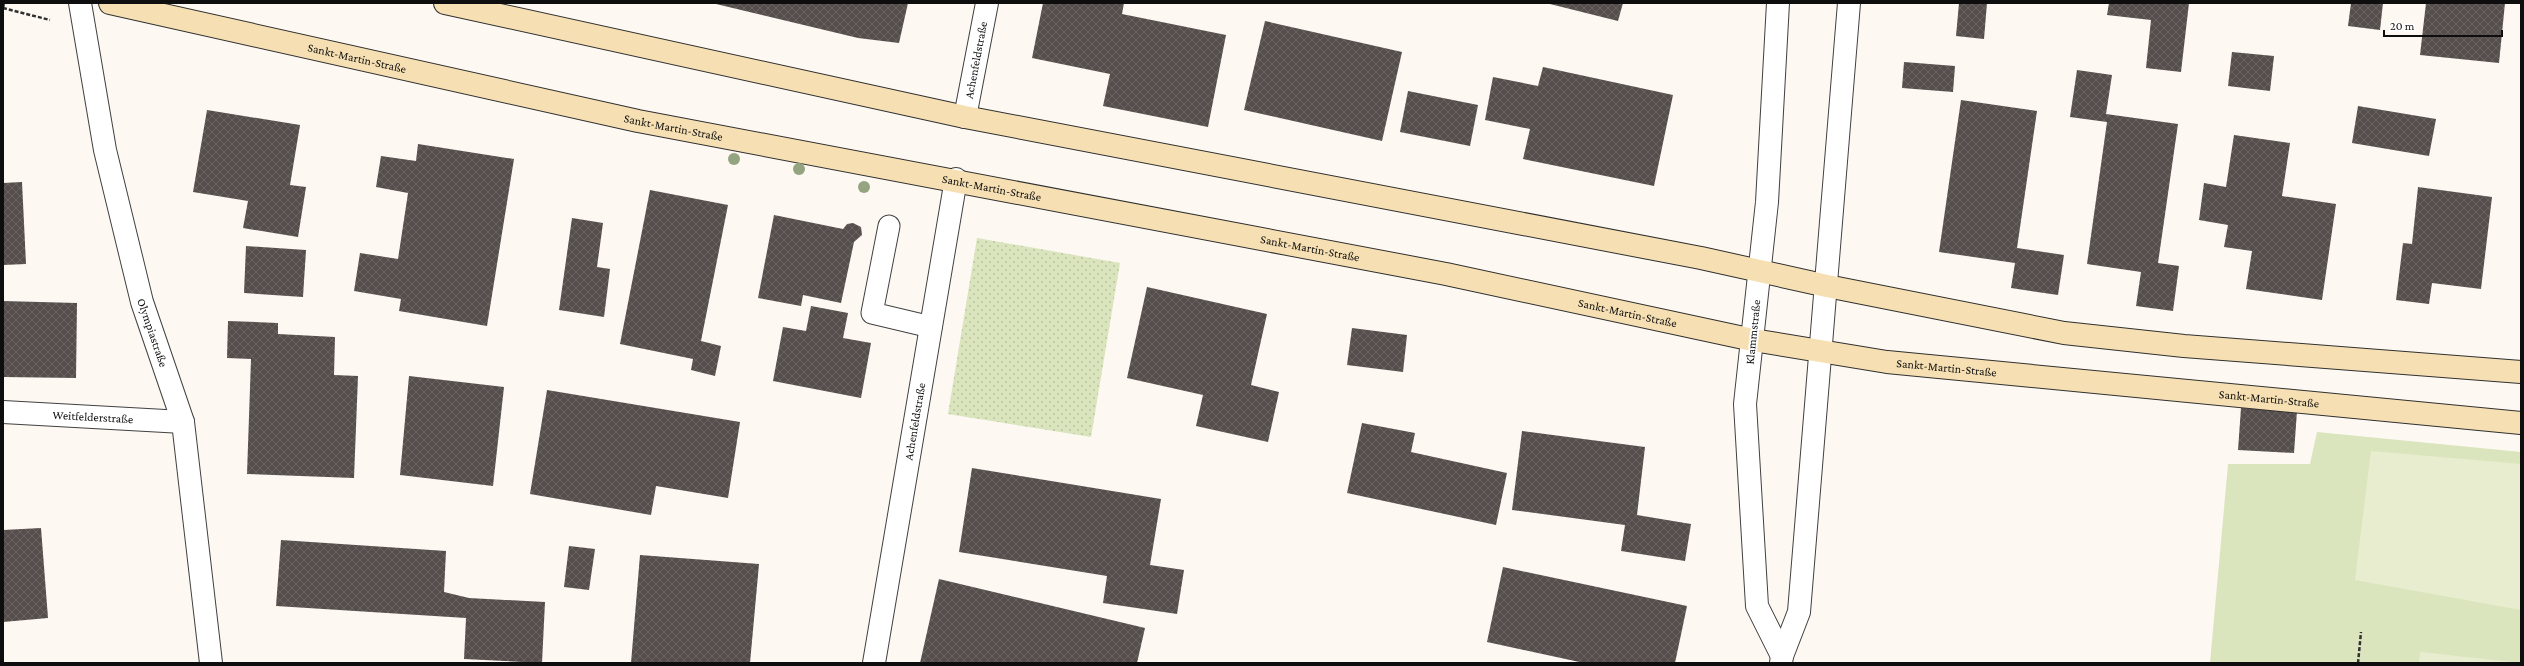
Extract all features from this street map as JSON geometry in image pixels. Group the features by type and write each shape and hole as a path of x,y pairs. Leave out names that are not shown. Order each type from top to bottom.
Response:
{"main road":[{"name":"Sankt-Martin-Straße","path":"110,3 638,121 956,179 1510,287 1753,340 1822,353 1895,363 2521,423"},
{"path":"445,3 965,117 1701,258 1827,286 1894,297 2064,333 2184,346 2521,372"}],"street":[{"name":"Olympiastraße","path":"80,3 105,150 140,294 183,422 211,663"},
{"name":"Achenfeldstraße","path":"965,117 987,3"},
{"name":"Klammstraße","path":"1778,3 1767,202 1745,404 1757,606 1782,659"},
{"name":"Klammstraße","path":"1782,659 1800,612 1849,3"},
{"name":"Achenfeldstraße","path":"874,663 956,179"},
{"name":"Weitfelderstraße","path":"3,412 183,422"}],"lane":[{"path":"889,226 872,313 931,327"}],"path":[{"path":"4,3 3,8 84,29"},
{"path":"2358,663 2361,632"}],"green space":[{"path":"977,238 1120,263 1091,437 948,414"},
{"path":"2317,432 2521,452 2521,663 2210,663 2228,464 2310,464"},
{"path":"2371,451 2521,464 2521,610 2355,580"},
{"path":"2420,652 2521,663 2419,663"}],"building":[{"path":"908,3 899,43 858,38 716,4"},
{"path":"1043,3 1124,3 1122,14 1226,35 1208,127 1103,106 1110,74 1032,58"},
{"path":"1546,3 1623,3 1618,21"},
{"path":"1959,3 1987,3 1984,39 1956,36"},
{"path":"2109,3 2189,3 2181,72 2146,68 2151,20 2107,15"},
{"path":"2351,3 2383,3 2380,30 2348,26"},
{"path":"2426,3 2505,3 2499,63 2420,55"},
{"path":"1265,21 1402,52 1382,141 1244,110"},
{"path":"2232,52 2274,56 2270,91 2228,86"},
{"path":"1904,62 1955,66 1953,92 1902,88"},
{"path":"1543,67 1673,95 1654,186 1523,159 1530,129 1485,120 1493,77 1538,86"},
{"path":"2077,70 2112,75 2106,114 2178,124 2158,263 2179,266 2173,311 2136,306 2141,272 2087,264 2107,122 2070,117"},
{"path":"1408,91 1478,105 1470,146 1400,132"},
{"path":"1961,100 2037,111 2017,248 2064,255 2058,295 2011,288 2015,263 1939,252"},
{"path":"2358,106 2436,119 2429,156 2352,143"},
{"path":"207,110 300,125 290,185 306,187 298,237 243,228 248,201 193,192"},
{"path":"2234,135 2290,143 2282,196 2336,204 2322,300 2246,289 2252,251 2224,247 2228,225 2199,220 2204,183 2226,187"},
{"path":"418,144 514,159 487,326 399,311 401,299 354,291 360,253 398,259 408,193 376,187 381,156 416,161"},
{"path":"22,182 26,264 3,265 3,183"},
{"path":"2418,187 2492,197 2481,289 2432,283 2429,304 2396,300 2403,243 2412,244"},
{"path":"650,190 728,205 701,341 721,346 715,376 691,370 693,359 620,344"},
{"path":"774,215 843,229 847,224 853,223 861,227 862,235 854,242 841,303 803,295 801,306 758,298"},
{"path":"572,218 603,223 597,267 610,269 604,317 559,310"},
{"path":"246,246 306,250 303,297 244,293"},
{"path":"1147,287 1267,314 1251,385 1279,392 1268,442 1196,426 1203,395 1127,378"},
{"path":"3,301 77,303 76,378 3,377"},
{"path":"811,306 848,313 843,338 871,343 861,398 773,381 783,327 806,331"},
{"path":"228,321 278,323 278,334 335,337 334,375 358,376 354,478 247,474 251,359 227,358"},
{"path":"1352,328 1407,335 1403,372 1347,365"},
{"path":"409,376 504,387 493,486 400,475"},
{"path":"547,390 740,422 728,498 656,486 651,515 530,494"},
{"path":"2241,408 2297,411 2294,453 2238,450"},
{"path":"1362,423 1415,433 1411,452 1507,473 1496,525 1347,493"},
{"path":"1522,431 1645,447 1637,515 1691,524 1685,561 1621,551 1625,525 1512,510"},
{"path":"972,468 1161,499 1150,565 1184,570 1177,614 1103,603 1107,576 959,552"},
{"path":"41,528 48,618 3,622 3,530"},
{"path":"281,540 446,551 444,592 469,598 545,602 542,663 464,659 466,618 276,606"},
{"path":"569,546 595,549 589,590 564,587"},
{"path":"640,555 759,564 750,663 631,663"},
{"path":"1503,567 1687,606 1675,663 1584,663 1487,642"},
{"path":"939,579 1145,628 1137,663 920,663"}]}
